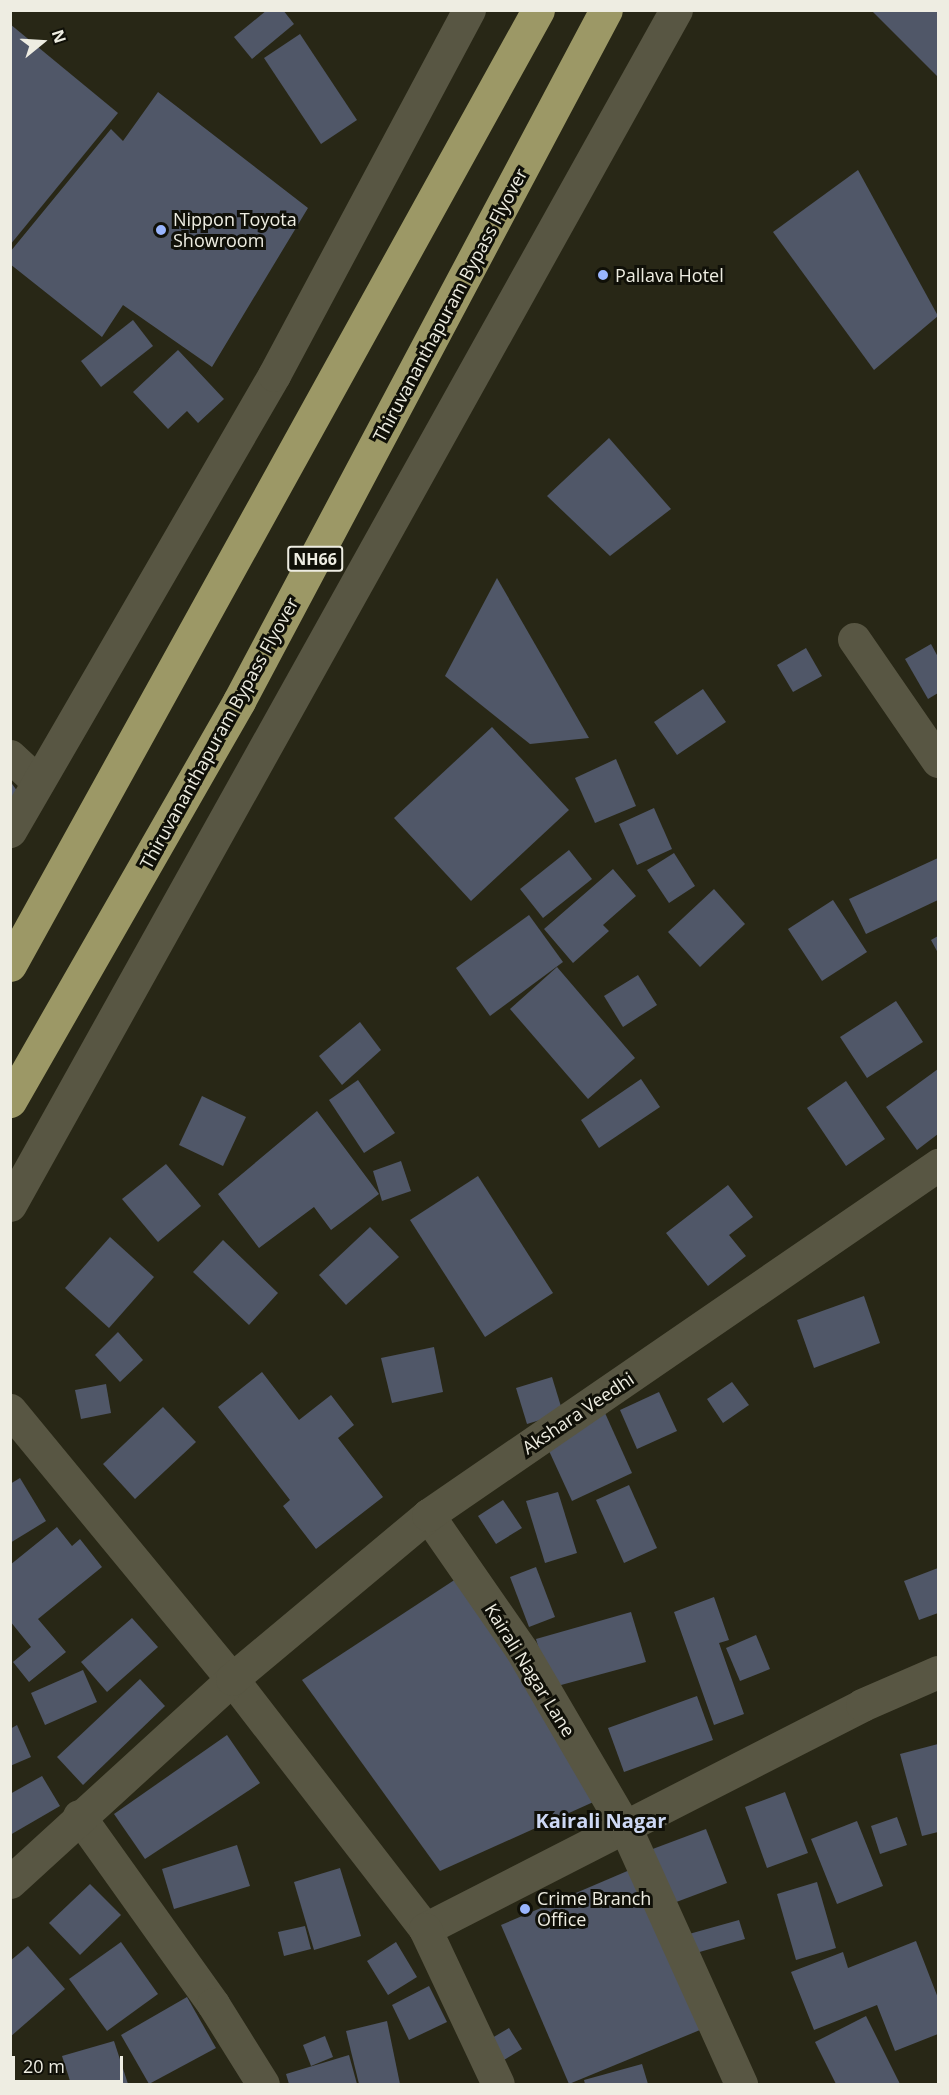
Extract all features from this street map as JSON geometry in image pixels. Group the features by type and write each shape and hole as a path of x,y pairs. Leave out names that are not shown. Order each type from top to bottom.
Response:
{"highway":[{"path":"10,965 538,10"},
{"name":"Thiruvananthapuram Bypass Flyover","path":"10,1101 239,701 606,10"}],"street":[{"path":"10,831 274,375 470,10"},
{"path":"10,1205 676,10"},
{"path":"854,639 939,761"},
{"path":"10,756 38,782"},
{"name":"Akshara Veedhi","path":"10,1882 79,1816 232,1679 428,1515 939,1165"},
{"path":"10,1410 232,1679 425,1929 498,2085"},
{"name":"Kairali Nagar Lane","path":"428,1515 522,1651 626,1829 741,2085"},
{"path":"425,1929 626,1829 862,1705 939,1672"},
{"path":"79,1816 251,2081"}],"building":[{"path":"267,10 283,10 294,24 252,59 234,37"},
{"path":"871,10 938,10 938,77"},
{"path":"10,24 118,113 10,245"},
{"path":"300,34 357,120 321,144 264,58"},
{"name":"Nippon Toyota Showroom","path":"158,92 308,208 212,367 123,305 102,337 10,264 10,252 111,129 123,141"},
{"path":"858,170 938,316 874,370 773,232"},
{"path":"133,320 153,346 101,387 81,361"},
{"path":"178,350 224,399 198,423 187,411 168,429 133,392"},
{"path":"609,438 671,509 610,556 547,496"},
{"path":"497,578 589,738 530,744 445,676"},
{"path":"931,644 938,657 938,693 928,699 905,659"},
{"path":"806,648 822,676 793,692 777,665"},
{"path":"703,689 726,722 677,755 654,722"},
{"path":"492,727 569,810 471,901 394,818"},
{"path":"616,759 636,806 595,823 575,778"},
{"path":"10,781 20,795 10,802"},
{"path":"654,808 672,849 637,865 619,824"},
{"path":"569,850 592,879 543,918 520,889"},
{"path":"674,853 695,886 669,903 647,870"},
{"path":"938,858 938,900 866,934 849,899"},
{"path":"613,869 636,896 603,925 609,931 573,963 544,929"},
{"path":"714,889 745,924 700,967 668,932"},
{"path":"833,900 867,952 822,981 788,929"},
{"path":"529,915 563,962 490,1016 456,968"},
{"path":"938,936 938,953 931,940"},
{"path":"557,967 635,1058 588,1099 510,1009"},
{"path":"638,975 657,1005 623,1027 604,996"},
{"path":"896,1001 923,1042 867,1078 840,1037"},
{"path":"360,1022 381,1050 342,1085 319,1056"},
{"path":"938,1069 938,1134 917,1150 886,1107"},
{"path":"641,1079 660,1107 599,1148 581,1120"},
{"path":"358,1080 395,1133 364,1153 329,1100"},
{"path":"846,1081 885,1139 846,1166 807,1108"},
{"path":"202,1096 246,1117 223,1166 179,1145"},
{"path":"317,1111 379,1194 331,1230 314,1207 259,1248 218,1194"},
{"path":"401,1161 411,1191 382,1201 373,1171"},
{"path":"166,1164 201,1206 158,1242 122,1199"},
{"path":"478,1176 553,1293 485,1337 410,1220"},
{"path":"728,1185 753,1217 729,1235 746,1256 708,1286 666,1233"},
{"path":"370,1227 399,1257 346,1305 319,1275"},
{"path":"110,1237 154,1277 109,1328 65,1288"},
{"path":"223,1240 278,1293 249,1325 193,1272"},
{"path":"864,1296 880,1343 814,1368 797,1320"},
{"path":"118,1332 143,1360 120,1382 95,1355"},
{"path":"434,1347 443,1392 392,1403 381,1358"},
{"path":"262,1372 299,1420 331,1395 354,1425 338,1438 383,1497 316,1549 283,1506 290,1500 218,1407"},
{"path":"552,1377 563,1413 527,1424 516,1388"},
{"path":"732,1382 749,1405 723,1423 707,1399"},
{"path":"106,1384 111,1413 81,1419 75,1390"},
{"path":"659,1392 677,1431 637,1449 620,1410"},
{"path":"163,1407 196,1442 135,1499 103,1464"},
{"path":"605,1413 632,1473 572,1501 544,1440"},
{"path":"20,1478 46,1521 10,1543 10,1484"},
{"path":"629,1485 657,1548 624,1563 596,1500"},
{"path":"558,1492 577,1553 545,1563 526,1501"},
{"path":"503,1500 522,1528 496,1544 478,1516"},
{"path":"57,1527 72,1546 80,1539 102,1567 38,1619 66,1652 29,1682 13,1662 31,1647 10,1621 10,1565"},
{"path":"536,1567 555,1617 529,1627 510,1577"},
{"path":"938,1568 938,1613 919,1620 904,1581"},
{"path":"462,1575 600,1799 440,1871 302,1680"},
{"path":"714,1597 729,1640 719,1643 744,1714 714,1725 674,1612"},
{"path":"631,1612 646,1662 550,1688 536,1639"},
{"path":"132,1618 158,1647 107,1692 81,1662"},
{"path":"756,1635 770,1669 740,1681 726,1648"},
{"path":"83,1670 97,1702 45,1725 31,1693"},
{"path":"140,1679 165,1706 83,1785 57,1757"},
{"path":"697,1696 713,1740 624,1772 608,1728"},
{"path":"17,1725 31,1757 10,1766 10,1729"},
{"path":"227,1735 260,1783 145,1859 114,1814"},
{"path":"938,1744 938,1832 922,1836 900,1754"},
{"path":"42,1776 60,1806 10,1835 10,1794"},
{"path":"785,1792 808,1853 767,1868 745,1807"},
{"path":"897,1817 907,1845 880,1854 871,1826"},
{"path":"857,1821 883,1886 837,1904 811,1839"},
{"path":"706,1829 727,1883 671,1904 650,1850"},
{"path":"237,1845 250,1886 174,1909 162,1869"},
{"path":"340,1868 361,1936 314,1950 294,1882"},
{"path":"632,1869 700,2030 569,2084 501,1925"},
{"path":"817,1882 836,1948 796,1960 777,1894"},
{"path":"90,1884 121,1915 80,1955 49,1923"},
{"path":"739,1920 745,1939 696,1953 689,1934"},
{"path":"305,1926 311,1949 284,1956 278,1932"},
{"path":"916,1941 938,1998 938,2034 895,2051 877,2005 814,2030 791,1972 843,1952 848,1968"},
{"path":"121,1942 158,1994 107,2031 69,1979"},
{"path":"396,1942 417,1977 388,1995 367,1961"},
{"path":"28,1946 65,1989 10,2037 10,1961"},
{"path":"429,1986 447,2022 409,2040 392,2005"},
{"path":"187,1997 216,2048 149,2084 121,2035"},
{"path":"866,2016 900,2084 836,2084 815,2042"},
{"path":"387,2021 400,2084 359,2084 346,2031"},
{"path":"509,2028 522,2049 504,2060 492,2038"},
{"path":"325,2036 333,2057 311,2066 303,2045"},
{"path":"114,2041 128,2084 71,2084 62,2056"},
{"path":"349,2055 357,2084 289,2084 286,2074"},
{"path":"642,2064 648,2084 585,2084 584,2080"}],"place":[{"name":"Nippon Toyota Showroom","path":"161,230"},
{"name":"Pallava Hotel","path":"603,275"},
{"name":"Crime Branch Office","path":"525,1909"}],"district":[{"name":"Kairali Nagar","path":"601,1820"}]}
